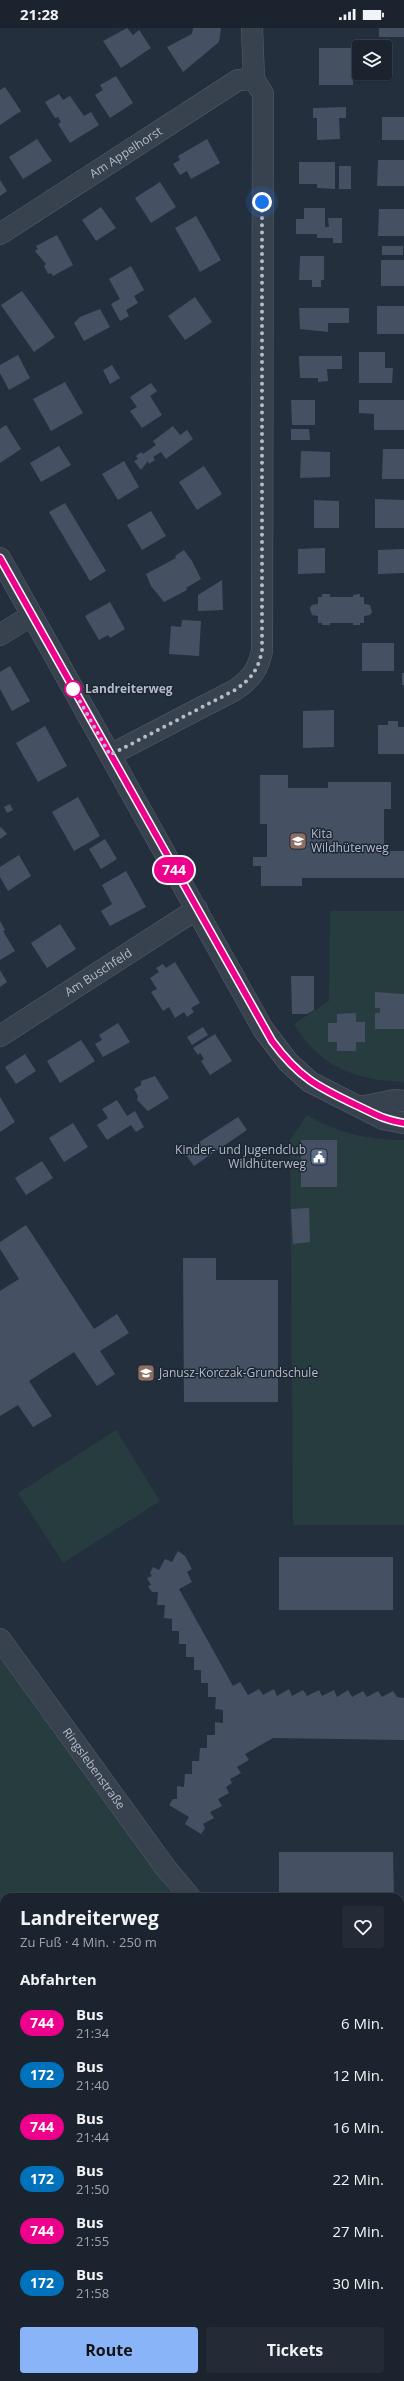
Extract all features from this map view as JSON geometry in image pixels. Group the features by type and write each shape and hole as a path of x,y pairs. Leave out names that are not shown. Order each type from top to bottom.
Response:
{"street":[{"path":"110,755 249,681 258,668 262,651 263,94 254,79 252,28"},
{"name":"Am Appelhorst","path":"0,234 238,80 254,79"},
{"path":"0,558 264,1029 288,1062 310,1082 383,1119 404,1123"},
{"path":"0,635 32,615"},
{"name":"Am Buschfeld","path":"0,1036 197,909"},
{"path":"360,1107 395,1100 404,1101"},
{"name":"Ringslebenstraße","path":"0,1639 165,1867 187,1893"}],"green space":[{"path":"330,911 404,911 404,1082 370,1078 341,1069 316,1051 304,1039 294,1024 329,1001"},
{"path":"307,1115 342,1131 378,1139 404,1140 404,1525 293,1525 290,1140"},
{"path":"116,1430 160,1501 63,1563 18,1493"},
{"path":"0,1658 171,1893 0,1893"}],"building":[{"path":"127,28 133,35 139,30 151,48 121,68 103,41"},
{"path":"193,28 221,28 219,42 183,72 167,47 192,34"},
{"path":"379,28 404,28 404,37 379,37"},
{"path":"319,48 352,48 353,85 319,85"},
{"path":"116,76 133,103 110,118 95,95 103,90 100,85"},
{"path":"5,87 21,111 0,125 0,90"},
{"path":"59,94 63,100 70,96 84,116 91,112 99,125 70,143 58,124 61,122 58,117 55,118 45,102"},
{"path":"346,107 346,118 339,118 340,139 317,140 317,118 313,118 313,108"},
{"path":"382,117 404,117 404,140 382,140"},
{"path":"37,139 52,161 23,179 9,157"},
{"path":"207,139 220,163 191,179 187,171 180,175 173,164 180,160 178,156"},
{"path":"378,160 404,160 404,186 377,186"},
{"path":"299,162 335,162 335,189 317,188 317,184 299,184"},
{"path":"339,166 351,166 351,189 339,189"},
{"path":"0,180 7,191 0,196"},
{"path":"160,182 176,207 151,223 135,198"},
{"path":"101,207 116,228 96,241 82,220"},
{"path":"304,208 325,208 325,227 329,227 328,218 342,218 342,243 333,243 333,238 317,238 317,234 296,234 296,219 304,219"},
{"path":"379,209 404,209 404,236 378,236"},
{"path":"196,216 221,260 200,272 175,228"},
{"path":"57,235 73,265 53,276 51,273 48,274 44,266 46,264 35,251 38,249 36,246"},
{"path":"382,246 403,246 403,255 382,255"},
{"path":"300,256 324,256 324,280 321,280 321,287 312,287 312,280 299,280"},
{"path":"381,260 404,260 404,286 381,286"},
{"path":"131,266 144,290 134,296 138,303 126,310 129,316 120,321 111,304 120,299 109,279"},
{"path":"22,291 55,337 34,352 1,305"},
{"path":"195,297 212,322 185,340 168,316"},
{"path":"377,306 404,306 404,334 377,334"},
{"path":"299,308 349,308 349,323 328,323 328,332 300,329"},
{"path":"100,309 110,327 84,341 74,323 80,317"},
{"path":"359,352 385,352 385,368 393,368 392,383 359,383"},
{"path":"18,355 30,378 9,390 0,373 0,365"},
{"path":"299,356 342,356 342,369 327,369 328,381 318,382 318,378 300,378"},
{"path":"112,365 120,378 110,384 103,370"},
{"path":"65,382 83,413 51,431 33,399"},
{"path":"151,383 157,391 150,396 162,415 142,428 130,411 137,407 130,397"},
{"path":"291,400 315,400 315,425 292,425"},
{"path":"359,400 404,400 404,430 374,430 374,414 359,413"},
{"path":"6,425 21,449 0,463 0,429"},
{"path":"173,426 180,435 187,430 193,439 166,459 161,452 153,457 155,460 149,464 148,461 141,470 134,461 138,459 136,456 141,452 143,454 156,445 153,441"},
{"path":"291,429 309,429 310,440 291,440"},
{"path":"59,446 71,465 41,482 30,463"},
{"path":"383,449 404,449 404,479 382,479"},
{"path":"301,451 330,452 330,477 300,478"},
{"path":"124,461 139,487 118,500 102,474"},
{"path":"204,466 222,494 197,510 179,482"},
{"path":"375,499 404,500 404,528 375,528"},
{"path":"314,500 339,501 339,528 314,528"},
{"path":"65,503 106,571 90,581 49,512"},
{"path":"151,511 166,536 142,550 127,525"},
{"path":"325,548 325,573 298,574 298,549"},
{"path":"404,549 404,573 378,574 378,550"},
{"path":"184,550 192,561 201,579 186,588 187,590 164,602 151,586 146,574 176,558 175,556"},
{"path":"222,580 223,610 198,611 198,595"},
{"path":"322,594 330,594 330,597 353,597 353,595 360,594 360,597 364,597 364,604 370,605 372,612 370,615 364,616 364,623 360,623 360,625 353,625 353,623 330,623 330,625 322,625 322,623 318,623 318,616 312,615 310,608 312,605 318,604 318,597 322,597"},
{"path":"110,602 125,629 110,638 108,635 99,640 85,616"},
{"path":"182,620 201,621 199,656 169,654 171,626 181,627"},
{"path":"362,643 394,643 394,671 362,671"},
{"path":"10,666 30,701 12,711 0,689 0,672"},
{"path":"402,673 404,673 404,685 402,685"},
{"path":"334,710 334,747 303,748 303,711"},
{"path":"388,721 398,721 398,727 404,727 404,754 378,754 378,725 388,725"},
{"path":"45,726 67,766 38,782 16,743"},
{"path":"260,775 288,775 288,788 328,788 328,782 391,782 391,809 384,809 384,851 404,851 404,878 302,878 302,886 261,886 261,866 253,866 253,857 267,857 267,824 260,824"},
{"path":"78,797 100,836 74,851 52,812"},
{"path":"10,804 13,810 7,813 4,807"},
{"path":"1,827 7,834 0,839 0,828"},
{"path":"105,839 117,859 101,869 89,849"},
{"path":"19,855 31,876 8,891 0,877 0,867"},
{"path":"126,871 146,907 110,926 101,911 112,904 102,885"},
{"path":"0,921 5,930 3,931 15,951 0,960"},
{"path":"60,924 76,949 47,968 31,943"},
{"path":"175,962 200,1003 191,1008 194,1012 187,1017 184,1012 175,1018 169,1007 163,1011 151,992 157,989 150,978 159,972 156,968 163,964 166,968"},
{"path":"0,970 7,982 0,987"},
{"path":"291,976 314,976 314,1010 307,1014 292,1014"},
{"path":"375,992 404,994 404,1029 375,1029 375,1013 380,1013 380,1008 375,1008"},
{"path":"356,1013 356,1022 365,1022 365,1042 356,1042 356,1051 337,1051 337,1042 328,1042 328,1023 337,1023 337,1014"},
{"path":"118,1023 130,1042 103,1057 95,1044 102,1040 99,1035"},
{"path":"203,1027 208,1035 192,1045 187,1037"},
{"path":"215,1034 232,1061 210,1075 201,1061 204,1059 200,1053 198,1055 193,1048"},
{"path":"81,1040 95,1061 60,1083 47,1061"},
{"path":"25,1054 36,1071 16,1084 5,1067"},
{"path":"155,1076 169,1098 148,1111 137,1100 138,1096 134,1089 141,1085 141,1081"},
{"path":"0,1097 15,1122 0,1132"},
{"path":"117,1100 127,1116 135,1111 144,1127 136,1132 131,1125 107,1140 97,1125 108,1118 102,1109"},
{"path":"238,1117 247,1130 194,1166 184,1152"},
{"path":"73,1123 88,1147 64,1162 49,1138"},
{"path":"301,1140 337,1140 337,1187 301,1187"},
{"path":"42,1161 53,1178 26,1195 15,1178"},
{"path":"309,1208 310,1242 293,1244 291,1209"},
{"path":"26,1225 94,1329 117,1314 129,1333 100,1351 115,1374 97,1386 74,1352 29,1381 52,1416 33,1427 18,1405 0,1416 0,1291 19,1279 0,1249 0,1242"},
{"path":"183,1258 216,1258 216,1280 278,1280 278,1402 184,1402"},
{"path":"178,1551 185,1556 192,1569 187,1572 192,1582 179,1589 233,1686 240,1682 248,1695 259,1689 263,1695 274,1689 277,1696 289,1689 292,1696 303,1690 307,1696 319,1690 322,1696 334,1690 337,1697 348,1690 352,1697 363,1691 367,1697 378,1691 382,1697 393,1691 397,1697 404,1698 404,1740 273,1738 245,1754 249,1760 237,1767 241,1773 230,1779 232,1783 226,1787 229,1793 218,1799 222,1806 210,1812 214,1818 203,1824 205,1828 201,1834 185,1824 189,1817 169,1805 173,1799 177,1799 177,1786 184,1787 185,1774 192,1774 192,1761 199,1761 200,1748 207,1748 207,1735 215,1735 215,1722 223,1723 223,1710 215,1709 216,1697 208,1697 208,1683 201,1683 201,1670 194,1670 194,1657 186,1657 186,1644 179,1644 179,1631 172,1631 172,1619 164,1618 165,1605 157,1605 158,1592 152,1592 148,1586 151,1585 147,1578 152,1576 150,1573 153,1567 159,1570 165,1559 172,1562"},
{"path":"279,1557 393,1557 393,1610 279,1610"},
{"path":"279,1852 393,1852 394,1893 279,1893"}],"bus line":[{"name":"744","path":"0,558 272,1041 299,1074 310,1082 383,1119 404,1123"}],"place":[{"name":"Landreiterweg","path":"73,689"},
{"name":"Kita Wildhüterweg","path":"298,841"},
{"name":"Kinder- und Jugendclub Wildhüterweg","path":"319,1157"},
{"name":"Janusz-Korczak-Grundschule","path":"146,1373"}],"route":[{"path":"73,689 110,755 235,690 249,681 258,668 262,651 262,202"}]}
